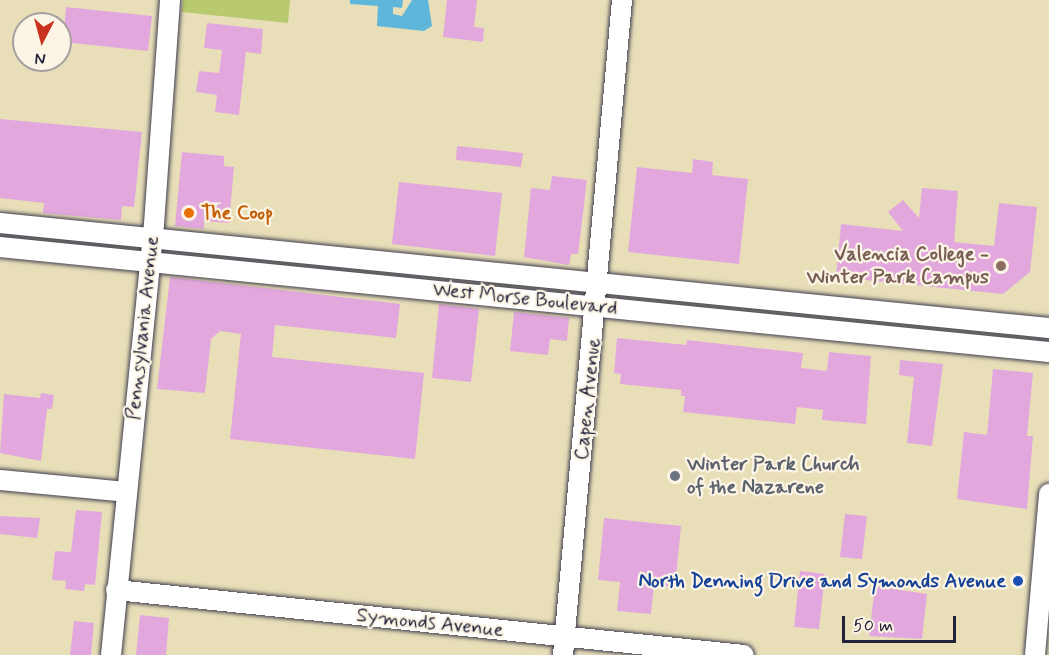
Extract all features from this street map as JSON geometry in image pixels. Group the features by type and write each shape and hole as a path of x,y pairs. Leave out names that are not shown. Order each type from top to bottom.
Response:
{"street":[{"name":"Pennsylvania Avenue","path":"111,655 152,236 170,0"},
{"name":"Capen Avenue","path":"563,646 596,306 622,0"},
{"name":"West Morse Boulevard","path":"0,223 152,236 1049,328"},
{"name":"West Morse Boulevard","path":"0,247 149,260 1049,352"},
{"path":"0,480 126,492"},
{"path":"1035,655 1049,494"},
{"name":"Symonds Avenue","path":"116,590 563,646 744,655"}],"green space":[{"path":"183,0 290,0 288,23 182,12"}],"water":[{"path":"350,0 403,0 402,8 393,7 393,14 402,16 412,0 428,0 432,26 424,31 377,26 378,6 350,4"}],"building":[{"path":"447,0 477,0 474,27 484,28 483,42 443,37"},
{"path":"66,7 152,16 148,51 72,43 72,12 66,12"},
{"path":"207,23 263,29 261,54 246,52 239,115 215,112 217,95 196,92 199,71 219,73 222,50 204,48"},
{"path":"0,119 142,132 134,207 122,206 121,220 43,213 44,203 0,198"},
{"path":"457,146 523,153 521,167 456,160"},
{"path":"182,152 224,156 224,166 234,167 229,223 204,221 204,229 175,226"},
{"path":"693,159 713,162 712,175 748,179 739,264 628,252 637,167 692,173"},
{"path":"552,176 587,180 578,254 571,254 569,265 524,257 531,188 550,190"},
{"path":"399,182 502,193 495,256 392,244"},
{"path":"922,188 958,191 954,242 994,246 999,203 1037,207 1030,272 1003,294 836,277 841,224 903,231 888,212 903,200 919,218"},
{"path":"170,277 400,304 396,338 275,325 272,357 424,373 415,459 230,439 241,334 220,331 211,339 205,393 157,389"},
{"path":"439,304 479,309 471,382 432,378"},
{"path":"514,312 569,318 567,341 550,339 548,355 510,351"},
{"path":"617,338 686,345 687,340 803,353 801,368 827,371 829,352 871,356 866,424 822,420 823,410 797,407 795,424 683,412 685,396 681,396 681,390 620,384 621,374 614,373"},
{"path":"900,360 943,364 932,446 907,443 914,377 899,375"},
{"path":"993,369 1033,373 1027,436 1033,436 1027,509 957,499 964,432 987,435"},
{"path":"41,393 54,395 52,409 47,409 41,461 0,453 4,394 40,398"},
{"path":"76,510 102,512 95,585 85,584 84,591 65,589 66,581 52,580 55,551 71,552"},
{"path":"845,514 867,516 862,559 840,557"},
{"path":"0,516 40,518 37,538 0,534"},
{"path":"604,518 681,526 675,587 654,585 651,614 617,611 620,582 598,580"},
{"path":"800,571 825,574 819,629 794,627"},
{"path":"875,586 927,594 922,639 869,636"},
{"path":"140,615 169,618 166,655 136,655"},
{"path":"74,621 94,623 91,655 70,655"}],"place":[{"name":"The Coop","path":"189,213"},
{"name":"Valencia College - Winter Park Campus","path":"1001,266"},
{"name":"Winter Park Church of the Nazarene","path":"675,476"},
{"name":"North Denning Drive and Symonds Avenue","path":"1018,581"}]}
